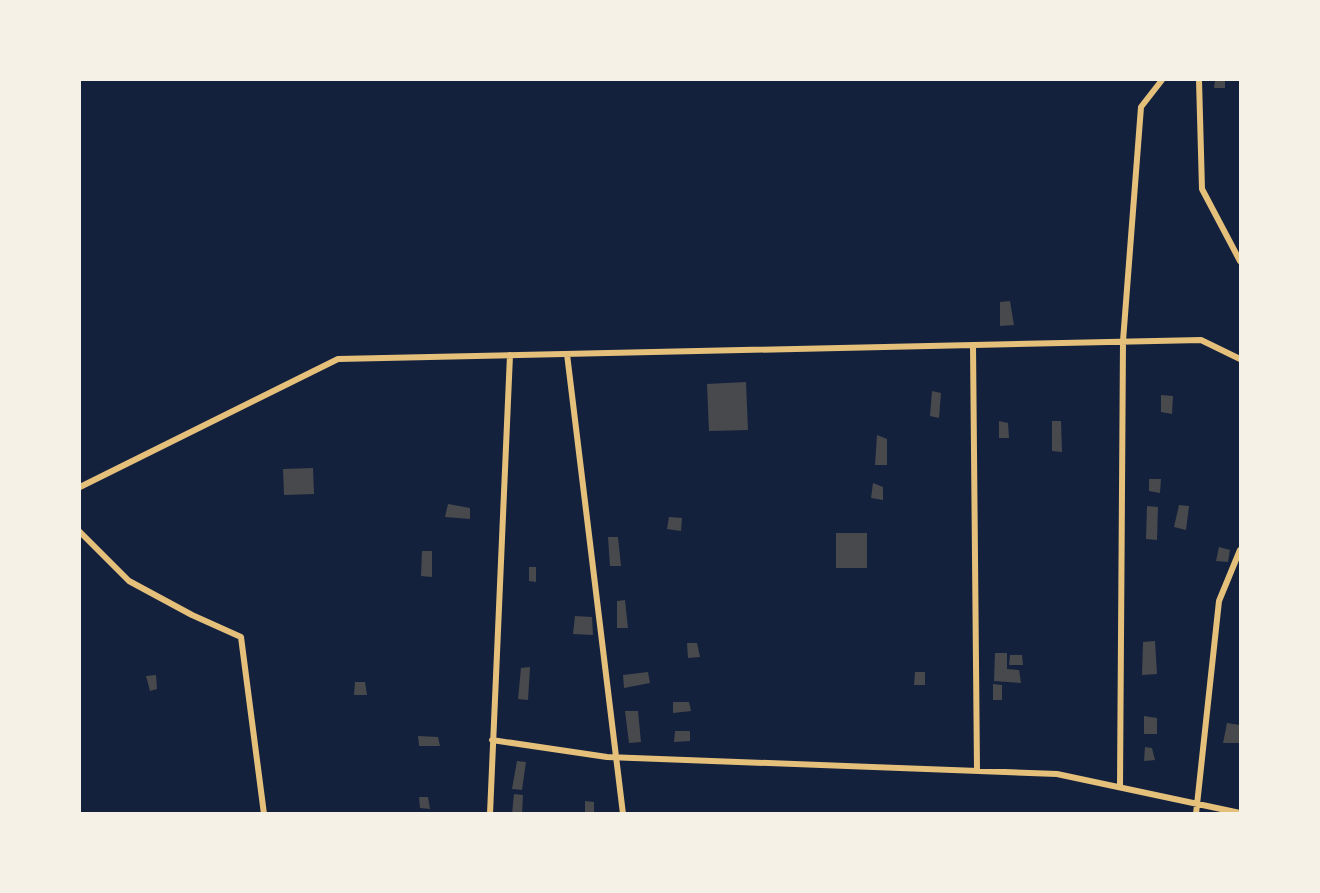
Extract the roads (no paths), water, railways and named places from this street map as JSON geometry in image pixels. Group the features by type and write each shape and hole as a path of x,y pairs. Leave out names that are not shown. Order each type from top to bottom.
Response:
{"street":[{"path":"1120,787 1123,341 1141,107 1162,80"},
{"path":"1199,80 1202,189 1240,261"},
{"path":"80,488 338,359 1201,339 1240,359"},
{"path":"973,345 977,771"},
{"path":"567,354 623,813"},
{"path":"490,813 510,355"},
{"path":"80,532 129,581 192,615 241,637 264,813"},
{"path":"1196,813 1219,601 1240,550"},
{"path":"492,740 616,757 1056,774 1240,813"}]}
